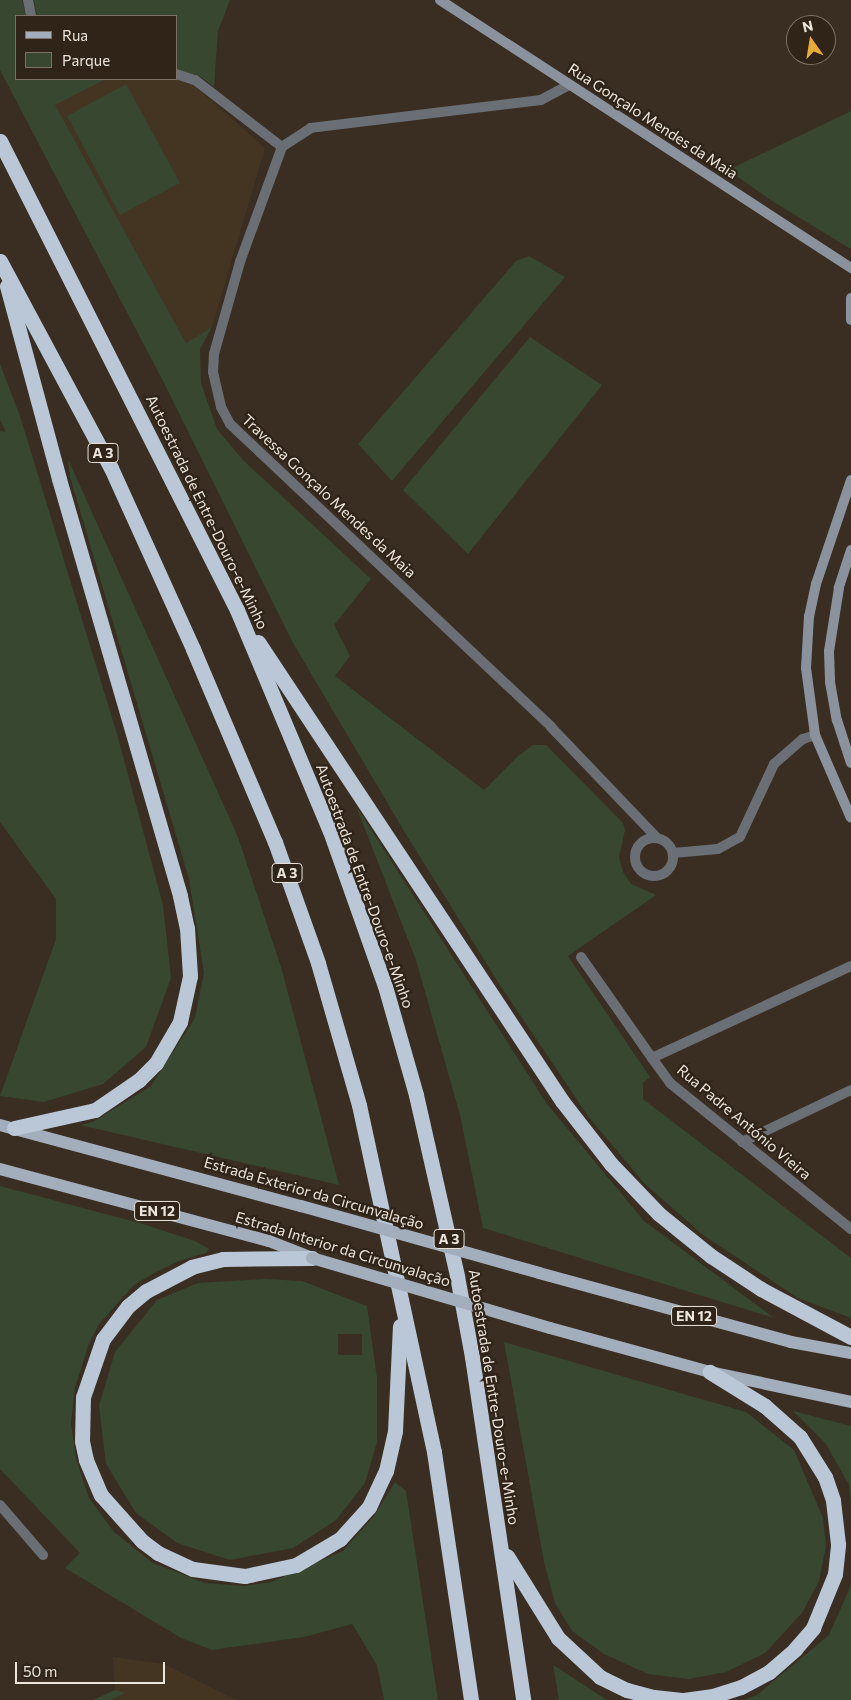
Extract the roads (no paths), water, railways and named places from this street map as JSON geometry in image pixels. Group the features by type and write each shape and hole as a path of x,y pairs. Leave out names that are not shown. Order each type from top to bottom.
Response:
{"highway":[{"name":"Autoestrada de Entre-Douro-e-Minho","path":"0,141 237,610 330,831 384,986 416,1094 457,1276 501,1546 523,1700"},
{"path":"0,262 59,479 180,896 188,936 190,976 176,1029 156,1063 139,1080 95,1110 7,1126"},
{"name":"A 3","path":"0,262 111,468 233,738 275,842 318,963 342,1044 380,1196 400,1300 434,1452 471,1700"},
{"path":"237,610 562,1101 611,1164 659,1214 711,1256 761,1289 851,1337"},
{"path":"312,1258 223,1260 168,1278 128,1306 103,1339 82,1397 81,1418 86,1460 101,1495 128,1528 175,1562 218,1574 244,1576 270,1573 318,1554 356,1524 379,1490 392,1451 400,1374 400,1300"},
{"path":"501,1546 558,1638 600,1677 654,1697 684,1700 741,1688 768,1672 813,1628 825,1603 835,1574 838,1544 836,1514 825,1477 800,1437 765,1406 710,1372"}],"main road":[{"name":"Rua Gonçalo Mendes da Maia","path":"440,0 851,268"},
{"path":"851,298 851,320"},
{"path":"851,480 820,568 809,616 806,668 815,735 851,818"},
{"path":"851,550 838,588 828,651 830,682 837,720 851,763"},
{"name":"Estrada Exterior da Circunvalação","path":"7,1126 791,1342 851,1353"},
{"name":"Estrada Interior da Circunvalação","path":"0,1169 269,1241 312,1258 550,1328 710,1372 851,1402"}],"street":[{"path":"28,0 31,15"},
{"path":"178,75 195,80 282,146 311,128 542,100 569,85"},
{"name":"Travessa Gonçalo Mendes da Maia","path":"282,146 240,262 214,354 213,372 221,407 230,424 552,726 656,837 667,842 673,852"},
{"path":"656,837 644,840 636,850 636,863 644,873 656,876 668,871 673,852 718,849 740,837 774,764 803,739 815,735"},
{"path":"581,957 652,1058"},
{"name":"Rua Padre António Vieira","path":"851,966 652,1058 670,1083 851,1229"},
{"path":"742,1142 851,1090"},
{"path":"0,1505 42,1555"}]}
